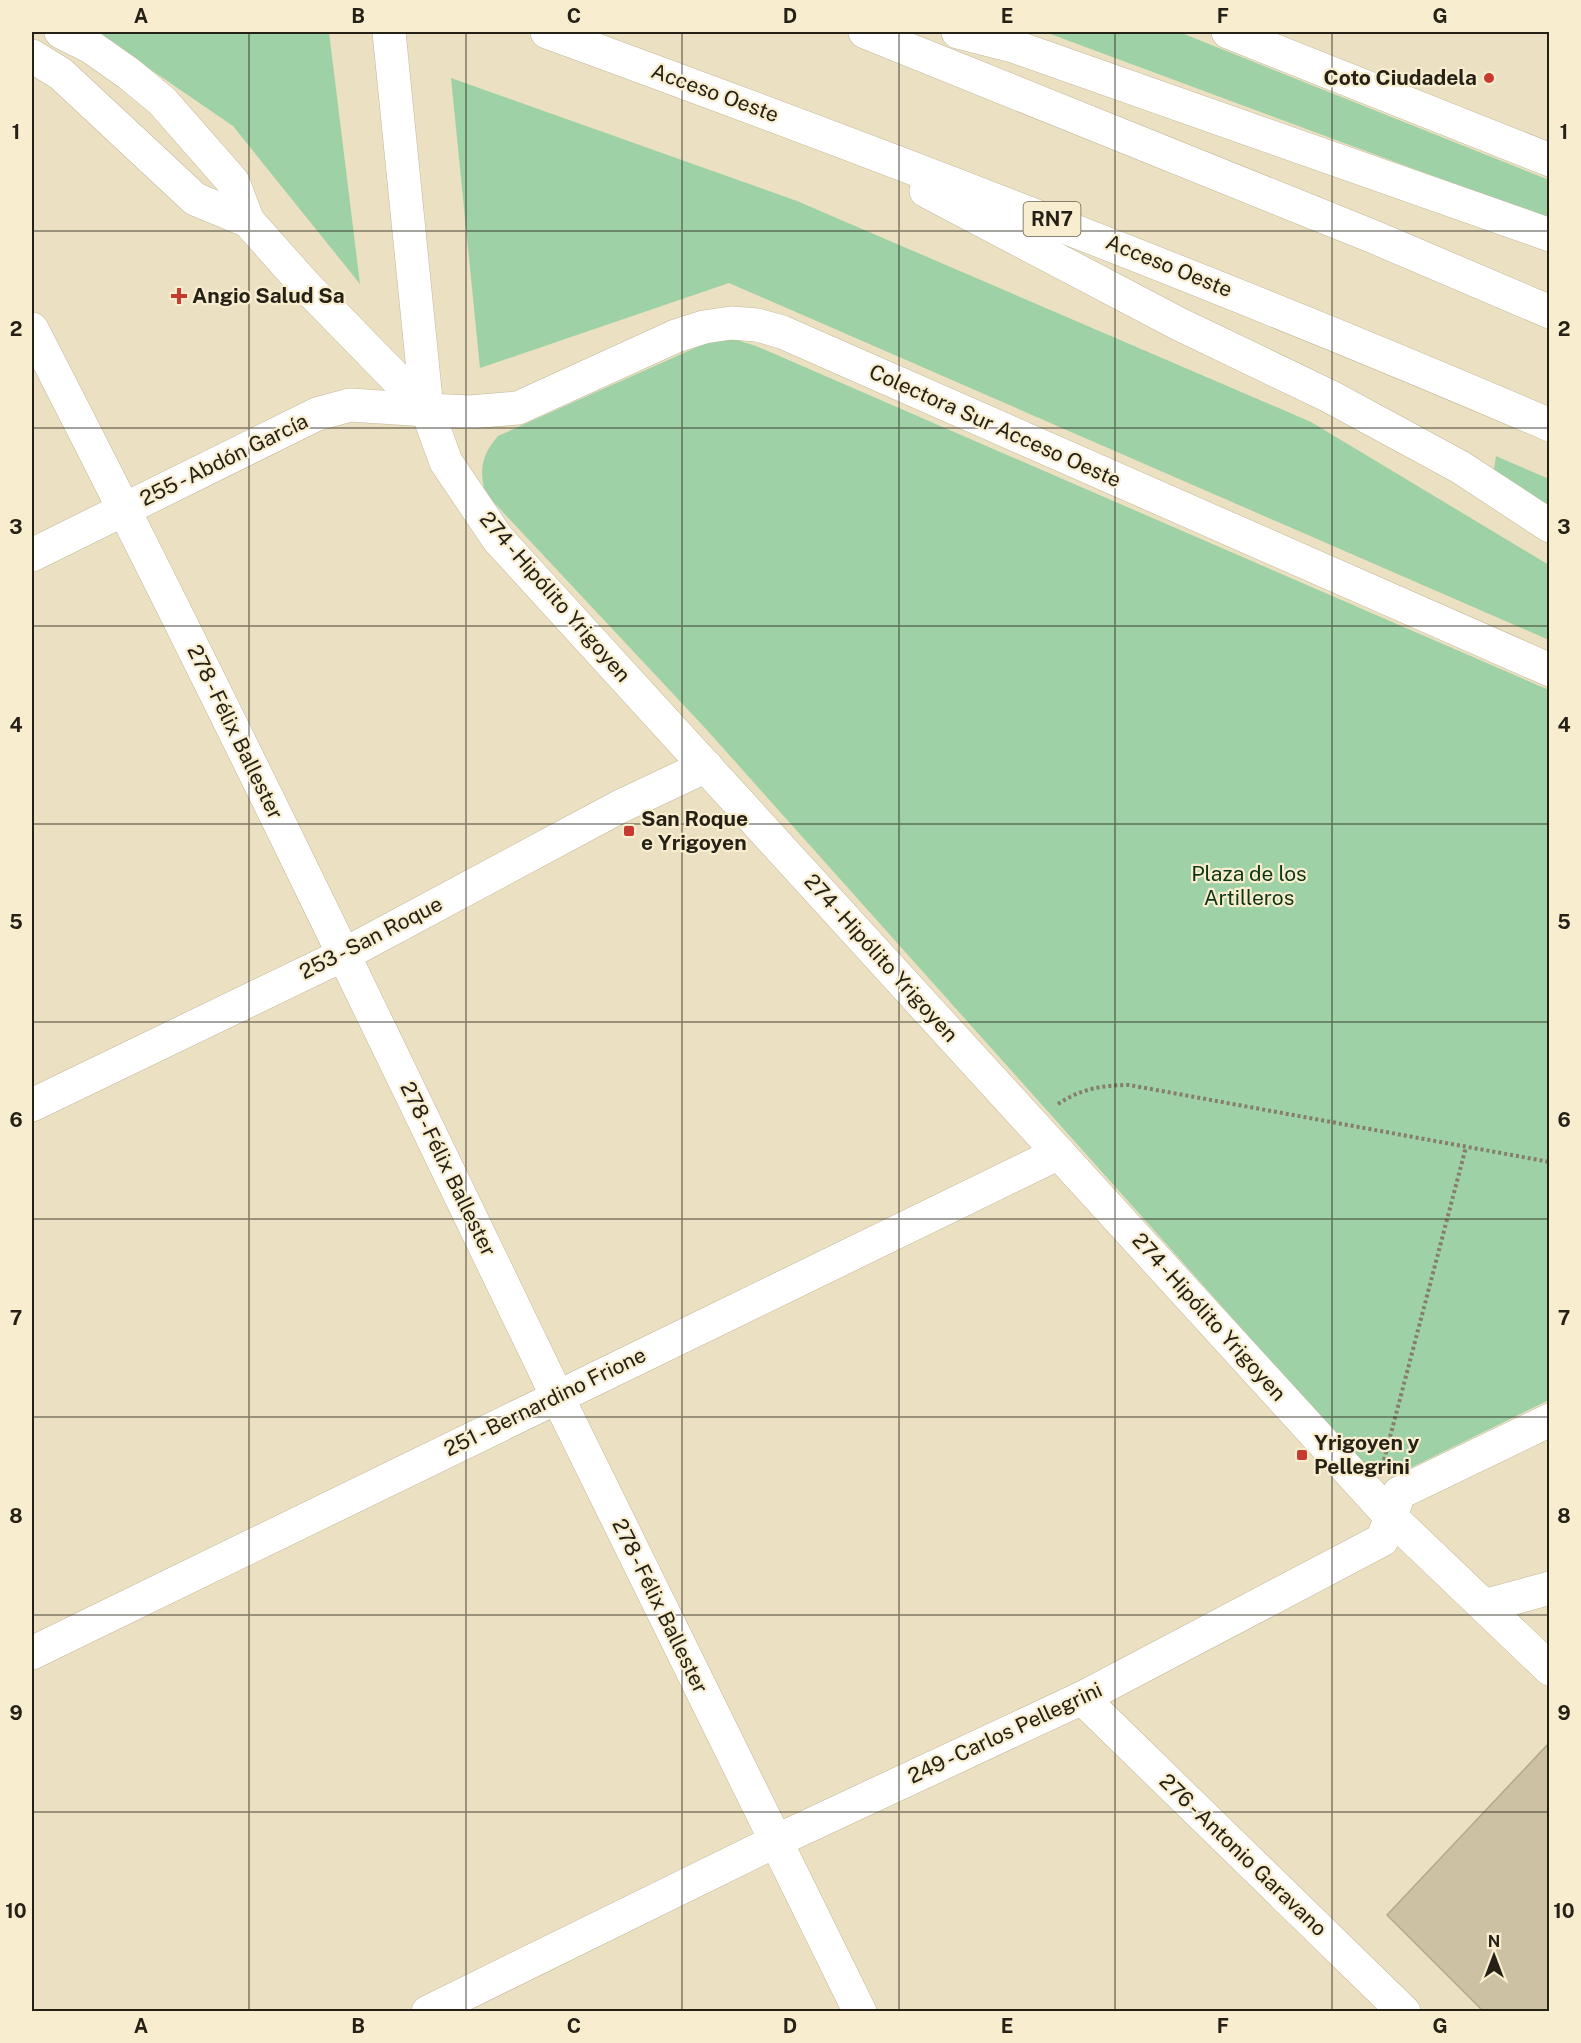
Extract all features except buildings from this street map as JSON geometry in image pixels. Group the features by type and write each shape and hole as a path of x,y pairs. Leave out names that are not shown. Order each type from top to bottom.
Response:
{"main road":[{"name":"274 - Hipólito Yrigoyen","path":"61,32 91,47 162,101 233,182 248,221 305,285 427,410 446,462 498,539 1391,1516 1550,1669"},
{"path":"389,32 427,410"},
{"name":"Acceso Oeste","path":"547,32 800,124 1087,233 1355,341 1550,425"},
{"path":"865,32 1374,237 1550,312"},
{"path":"958,32 1013,46 1550,235"},
{"path":"1228,32 1550,160"},
{"name":"274 - Hipólito Yrigoyen","path":"32,56 61,74 195,200 248,221"},
{"path":"800,124 1179,324 1331,397 1460,467 1550,526"},
{"name":"Colectora Sur Acceso Oeste","path":"427,410 470,412 518,408 676,336 704,327 731,323 757,325 782,332 1550,670"},
{"name":"278 - Félix Ballester","path":"32,329 125,509 345,954 557,1396 860,2012"},
{"name":"255 - Abdón García","path":"32,555 317,414 350,405 427,410"},
{"name":"253 - San Roque","path":"32,1105 345,954 619,807 706,766"},
{"name":"251 - Bernardino Frione","path":"32,1653 1059,1153"},
{"name":"249 - Carlos Pellegrini","path":"428,2012 776,1841 1082,1698 1382,1540 1399,1493 1550,1420"},
{"path":"1484,1606 1550,1588"},
{"name":"276 - Antonio Garavano","path":"1082,1698 1404,2012"}],"path":[{"path":"1053,1108 1086,1090 1107,1085 1129,1085 1550,1162"},
{"path":"1382,1470 1466,1147"}],"green space":[{"path":"96,32 329,32 360,284 233,126"},
{"path":"1045,32 1179,32 1549,180 1549,219"},
{"path":"451,78 797,201 1311,422 1549,565 1549,640 729,283 480,368"},
{"name":"Plaza de los Artilleros","path":"715,339 737,340 756,346 1549,690 1549,1400 1406,1470 1393,1472 1362,1463 706,729 485,493 482,476 483,462 488,449 498,436"},
{"path":"1496,456 1549,479 1549,506 1494,470"}],"place":[{"name":"Coto Ciudadela","path":"1489,78"},
{"name":"Angio Salud Sa","path":"179,296"},
{"name":"San Roque e Yrigoyen","path":"629,831"},
{"name":"Yrigoyen y Pellegrini","path":"1302,1455"}]}
